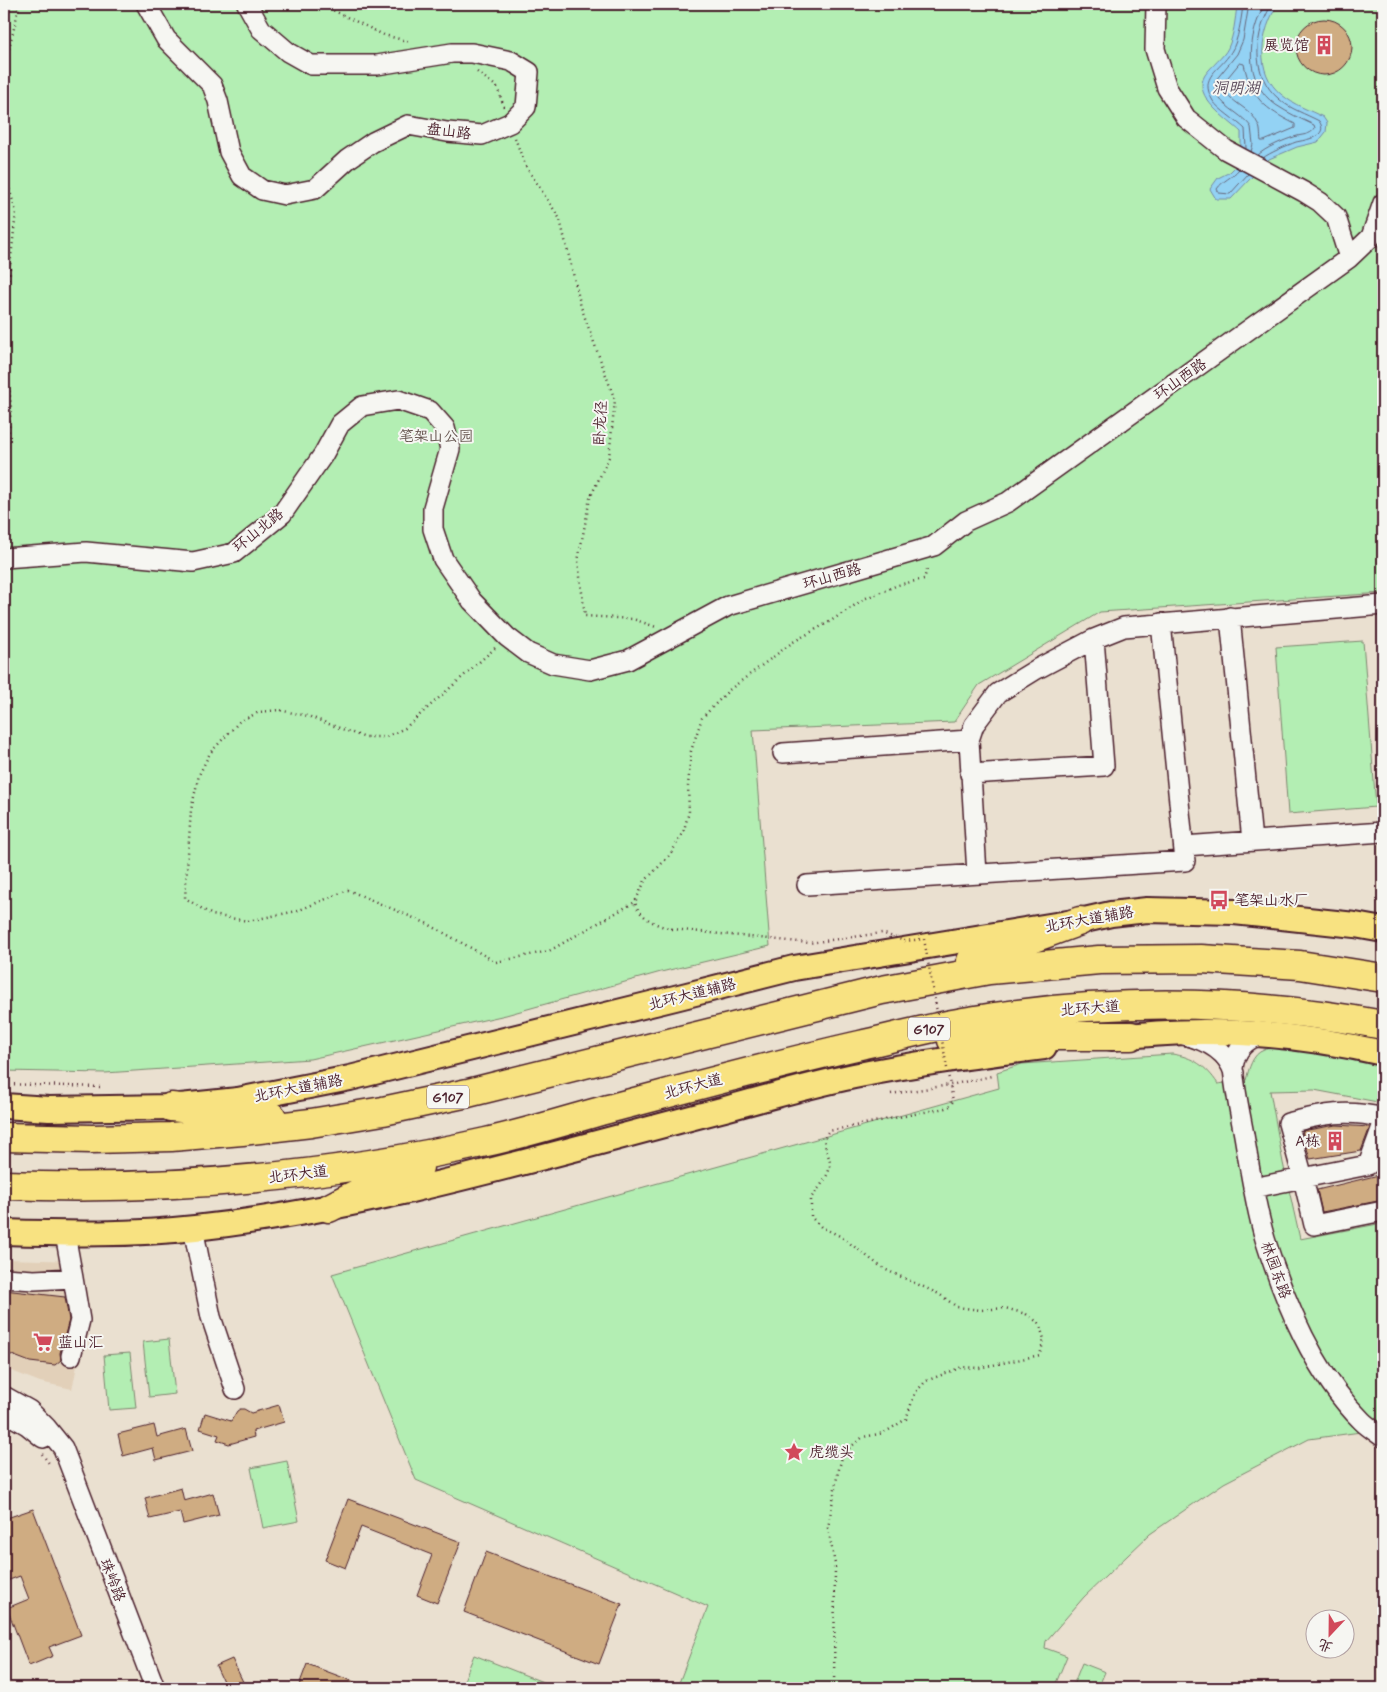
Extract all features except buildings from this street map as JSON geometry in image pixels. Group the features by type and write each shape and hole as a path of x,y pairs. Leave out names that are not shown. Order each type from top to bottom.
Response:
{"highway":[{"path":"882,990 1010,947 1080,921"},
{"name":"G107","path":"4,1137 92,1139 171,1137 311,1123 383,1111 468,1093 882,990 989,970 1099,960 1201,959 1300,965 1383,978"},
{"name":"北环大道","path":"4,1185 137,1186 233,1182 324,1171 486,1142 722,1078 963,1022 1048,1011 1141,1005 1210,1006 1281,1010 1383,1025"},
{"path":"839,1050 929,1042 1038,1036 1131,1036"},
{"path":"171,1107 240,1112 311,1123"},
{"path":"329,1208 391,1177 486,1142"}],"main road":[{"name":"北环大道辅路","path":"4,1106 49,1109 171,1107 238,1100 350,1078 794,968 1080,921 1111,914 1147,910 1234,912 1355,924 1383,930"},
{"path":"1302,1039 1383,1030"},
{"path":"4,1232 65,1234 193,1228 329,1208 508,1166 856,1076 932,1062 1131,1036 1222,1033 1262,1035 1324,1041 1383,1053"}],"street":[{"name":"盘山路","path":"146,4 166,39 212,85 218,101 228,152 242,176 262,190 285,195 315,189 348,159 367,146 408,125 447,132 482,134 510,123 526,107 528,72 511,61 462,53 377,65 311,66 288,52 261,29 247,4"},
{"path":"1156,4 1155,49 1167,88 1186,118 1226,150 1320,202 1336,217 1349,258"},
{"name":"环山西路","path":"430,411 445,428 450,448 433,508 433,529 443,559 472,601 507,636 528,653 553,664 590,670 628,660 728,606 934,546 966,521 1008,502 1349,258 1371,237 1383,203"},
{"name":"环山北路","path":"4,558 86,552 193,562 234,553 282,514 323,455 340,424 362,406 398,400 430,411"},
{"path":"977,874 969,740 974,725 998,693 1037,669 1094,639 1124,627 1383,606"},
{"path":"1230,617 1252,841"},
{"path":"807,885 1185,861 1161,623"},
{"path":"970,774 1104,766 1094,639"},
{"path":"782,753 969,740"},
{"path":"1184,846 1383,832"},
{"name":"林园东路","path":"1176,1034 1197,1039 1216,1048 1229,1060 1234,1073"},
{"name":"林园东路","path":"1262,1035 1255,1037 1240,1048 1234,1061 1234,1073 1253,1188 1265,1239 1288,1303 1305,1340 1322,1369 1340,1395 1363,1422 1383,1437"},
{"path":"1383,1118 1361,1113 1335,1113 1323,1114 1288,1123 1314,1225 1383,1211"},
{"path":"1253,1188 1368,1165 1383,1124"},
{"path":"193,1228 211,1317 235,1389"},
{"path":"65,1234 80,1320 71,1356"},
{"path":"4,1278 34,1280 73,1278"},
{"name":"珠岭路","path":"4,1396 29,1410 63,1448 63,1472"},
{"name":"珠岭路","path":"4,1412 27,1425 46,1441 63,1472 155,1688"}],"path":[{"path":"4,68 20,4"},
{"name":"卧龙径","path":"510,123 525,165 560,219 581,307 615,400 609,457 590,498 578,560 585,616 633,619 677,633"},
{"path":"4,170 16,212 4,322"},
{"path":"4,331 11,408 4,484"},
{"path":"507,636 405,728 386,737 363,737 308,716 279,710 259,712 239,722 210,753 199,775 191,810 185,898 212,915 248,921 297,911 348,890 428,924 496,962 549,950 635,902 645,881 670,855 683,833 689,812 688,786 691,751 702,718 730,690 793,642 866,598 898,585 924,579 934,546"},
{"path":"635,902 635,906 652,921 659,926 672,929 809,944 882,933 904,941 924,939 953,1102 945,1108 829,1131 825,1135 824,1143 830,1166 823,1183 811,1198 811,1217 821,1227 840,1236 884,1269 939,1294 957,1307 981,1310 1005,1308 1026,1314 1038,1323 1044,1339 1040,1354 979,1368 962,1366 926,1381 915,1393 906,1418 884,1433 863,1437 843,1453 828,1528 835,1564 834,1688"},
{"path":"940,1072 950,1070"},
{"path":"891,1094 992,1076"},
{"path":"4,1084 104,1087"},
{"path":"41,1453 63,1472"}],"shaded area":[{"name":"蓝山汇","path":"4,1259 78,1261 88,1316 72,1389 40,1382 4,1368"}],"green space":[{"name":"笔架山公园","path":"4,4 1383,4 1383,593 1100,612 979,685 954,722 753,730 770,946 661,972 506,1015 310,1059 105,1073 4,1071"},
{"path":"1363,641 1376,807 1288,814 1276,647"},
{"path":"1285,1048 1383,1066 1383,1103 1314,1090 1270,1091 1283,1163 1300,1239 1383,1223 1383,1429 1309,1439 1224,1483 1150,1534 1084,1597 1046,1641 1045,1648 1067,1656 1054,1688 677,1688 708,1607 416,1480 332,1274 999,1088 997,1072 1022,1064 1172,1054 1186,1057 1198,1063 1209,1072 1218,1084 1246,1080 1252,1062 1260,1052 1266,1049"},
{"path":"169,1339 175,1394 149,1397 143,1342"},
{"path":"130,1353 136,1408 109,1410 104,1355"},
{"path":"287,1461 299,1521 263,1528 251,1468"},
{"path":"474,1655 558,1688 461,1688"},
{"path":"1082,1663 1105,1672 1098,1688 1072,1688"}],"water":[{"name":"洞明湖","path":"1240,4 1278,4 1267,26 1264,39 1264,63 1267,75 1273,86 1287,99 1323,117 1327,123 1326,132 1318,142 1297,147 1269,159 1231,199 1216,199 1210,189 1218,178 1230,172 1237,165 1241,132 1207,100 1202,83 1205,75 1228,48 1233,33 1237,6"}],"place":[{"name":"展览馆","path":"1324,45"},
{"name":"笔架山水厂","path":"1219,900"},
{"name":"A栋","path":"1335,1141"},
{"name":"蓝山汇","path":"43,1342"},
{"name":"虎缆头","path":"794,1452"}]}
